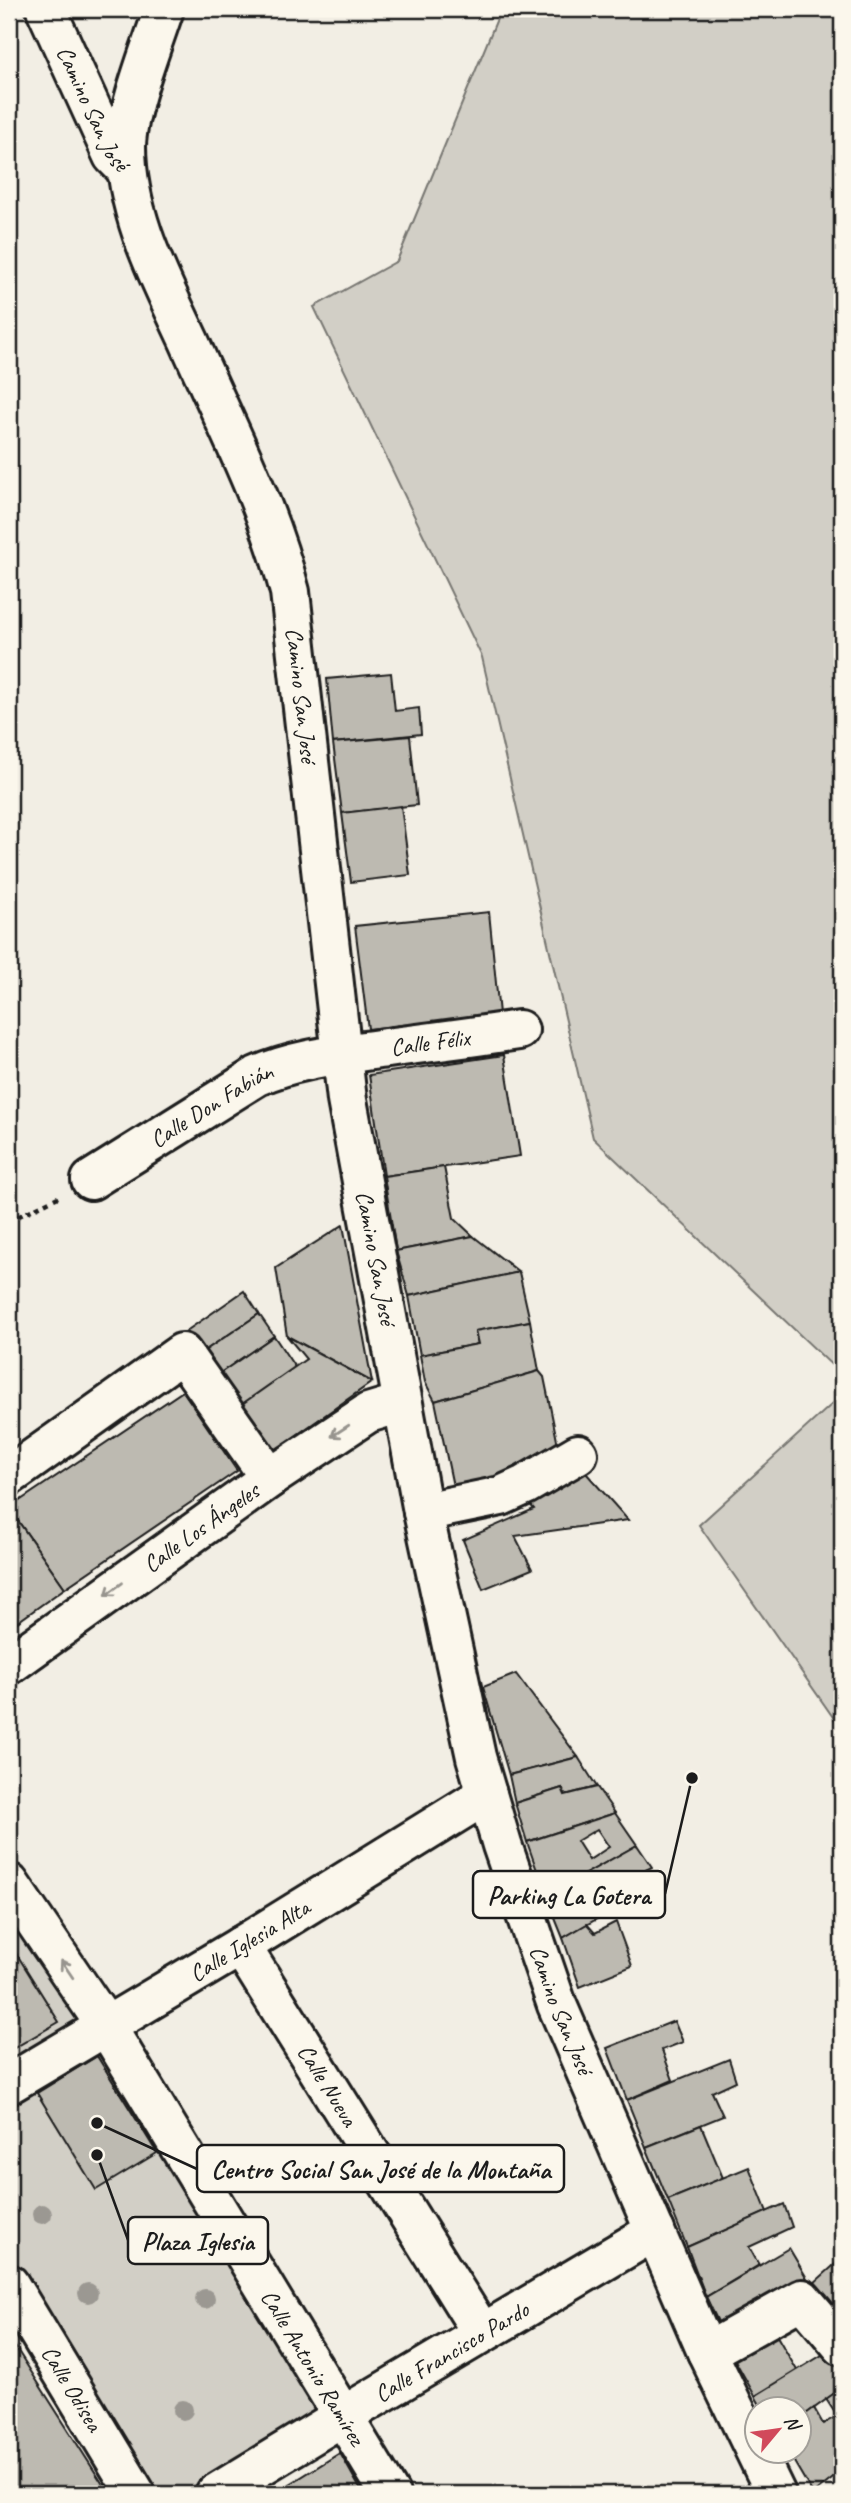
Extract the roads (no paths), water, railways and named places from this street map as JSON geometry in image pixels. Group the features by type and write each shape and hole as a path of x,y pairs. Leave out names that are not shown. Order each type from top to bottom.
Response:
{"street":[{"name":"Camino San José","path":"46,9 113,156 127,170 134,208 149,252 260,503 286,578 302,691 347,1100 422,1512 487,1794 557,2005 707,2351 776,2494"},
{"path":"127,170 126,143 130,119 164,9"},
{"name":"Calle Félix","path":"341,1055 519,1030"},
{"name":"Calle Don Fabián","path":"91,1180 257,1076 295,1062 341,1055"},
{"path":"9,1476 182,1353 270,1478"},
{"name":"Calle Los Ángeles","path":"9,1665 270,1478 368,1413 401,1403"},
{"path":"422,1512 501,1496 578,1454"},
{"name":"Calle Iglesia Alta","path":"9,2084 241,1947 487,1794"},
{"name":"Calle Antonio Ramírez","path":"9,1883 106,2026 390,2494"},
{"name":"Calle Nueva","path":"241,1947 482,2333"},
{"name":"Calle Francisco Pardo","path":"215,2494 655,2231"},
{"name":"Calle Odisea","path":"9,2284 136,2494"},
{"path":"707,2351 802,2299 842,2346"}],"place":[{"name":"Parking La Gotera","path":"692,1778"},
{"name":"Centro Social San José de la Montaña","path":"97,2123"},
{"name":"Plaza Iglesia","path":"97,2155"}]}
